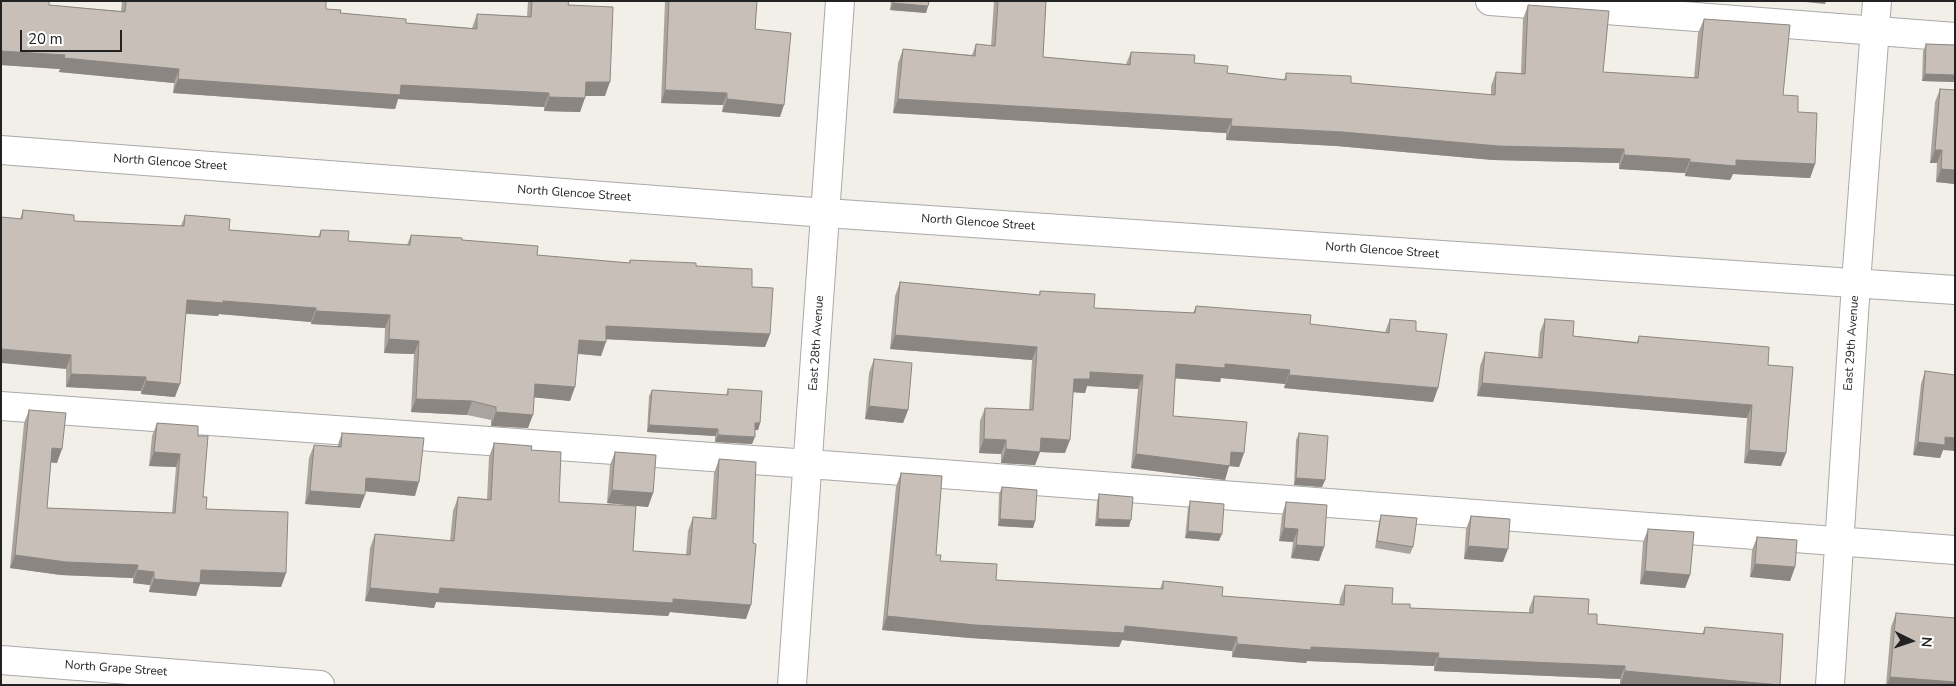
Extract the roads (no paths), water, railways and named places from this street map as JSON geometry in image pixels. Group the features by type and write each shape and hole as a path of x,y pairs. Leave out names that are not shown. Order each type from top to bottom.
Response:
{"street":[{"name":"East 28th Avenue","path":"792,685 840,1"},
{"path":"1490,1 1955,37"},
{"name":"East 29th Avenue","path":"1830,685 1856,283 1877,1"},
{"name":"North Glencoe Street","path":"1,150 826,213 1955,290"},
{"path":"1,406 809,464 1955,550"},
{"name":"North Grape Street","path":"1,660 320,685"}]}
